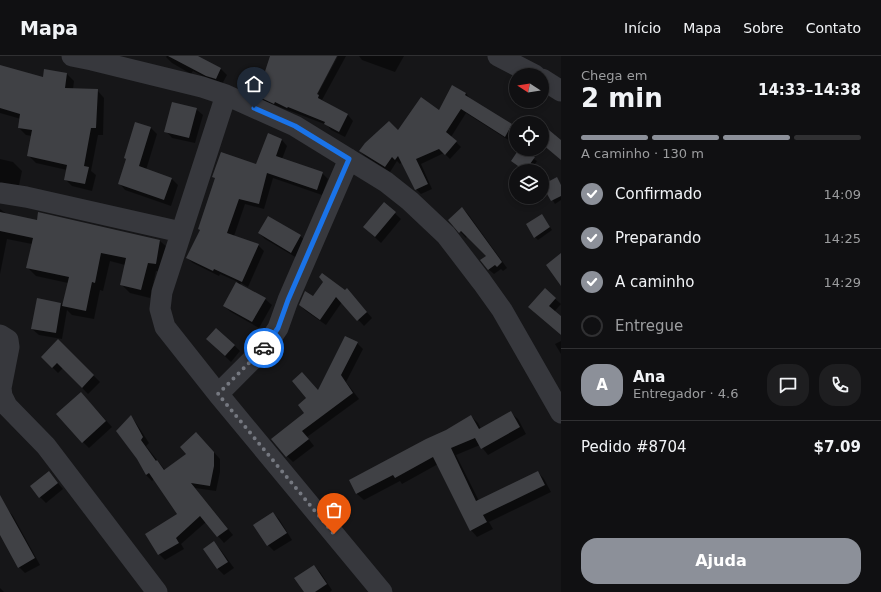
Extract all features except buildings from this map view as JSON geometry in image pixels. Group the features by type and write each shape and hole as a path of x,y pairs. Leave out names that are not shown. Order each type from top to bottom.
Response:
{"street":[{"path":"72,56 202,87 226,95 295,126 386,182 410,201 446,235 482,282 502,310 561,413"},
{"path":"498,56 521,68"},
{"path":"549,83 561,91"},
{"path":"226,95 162,292 160,309 166,327 218,394 382,592"},
{"path":"218,394 266,346 278,328 288,300 349,159"},
{"path":"0,193 26,197 181,232"},
{"path":"0,335 8,340 9,347 1,388 2,396 7,406 46,446 157,592"}],"way so far":[{"path":"264,348 218,394 334,534"}],"route":[{"path":"254,108 295,126 349,159 288,300 278,328 264,348"}]}
